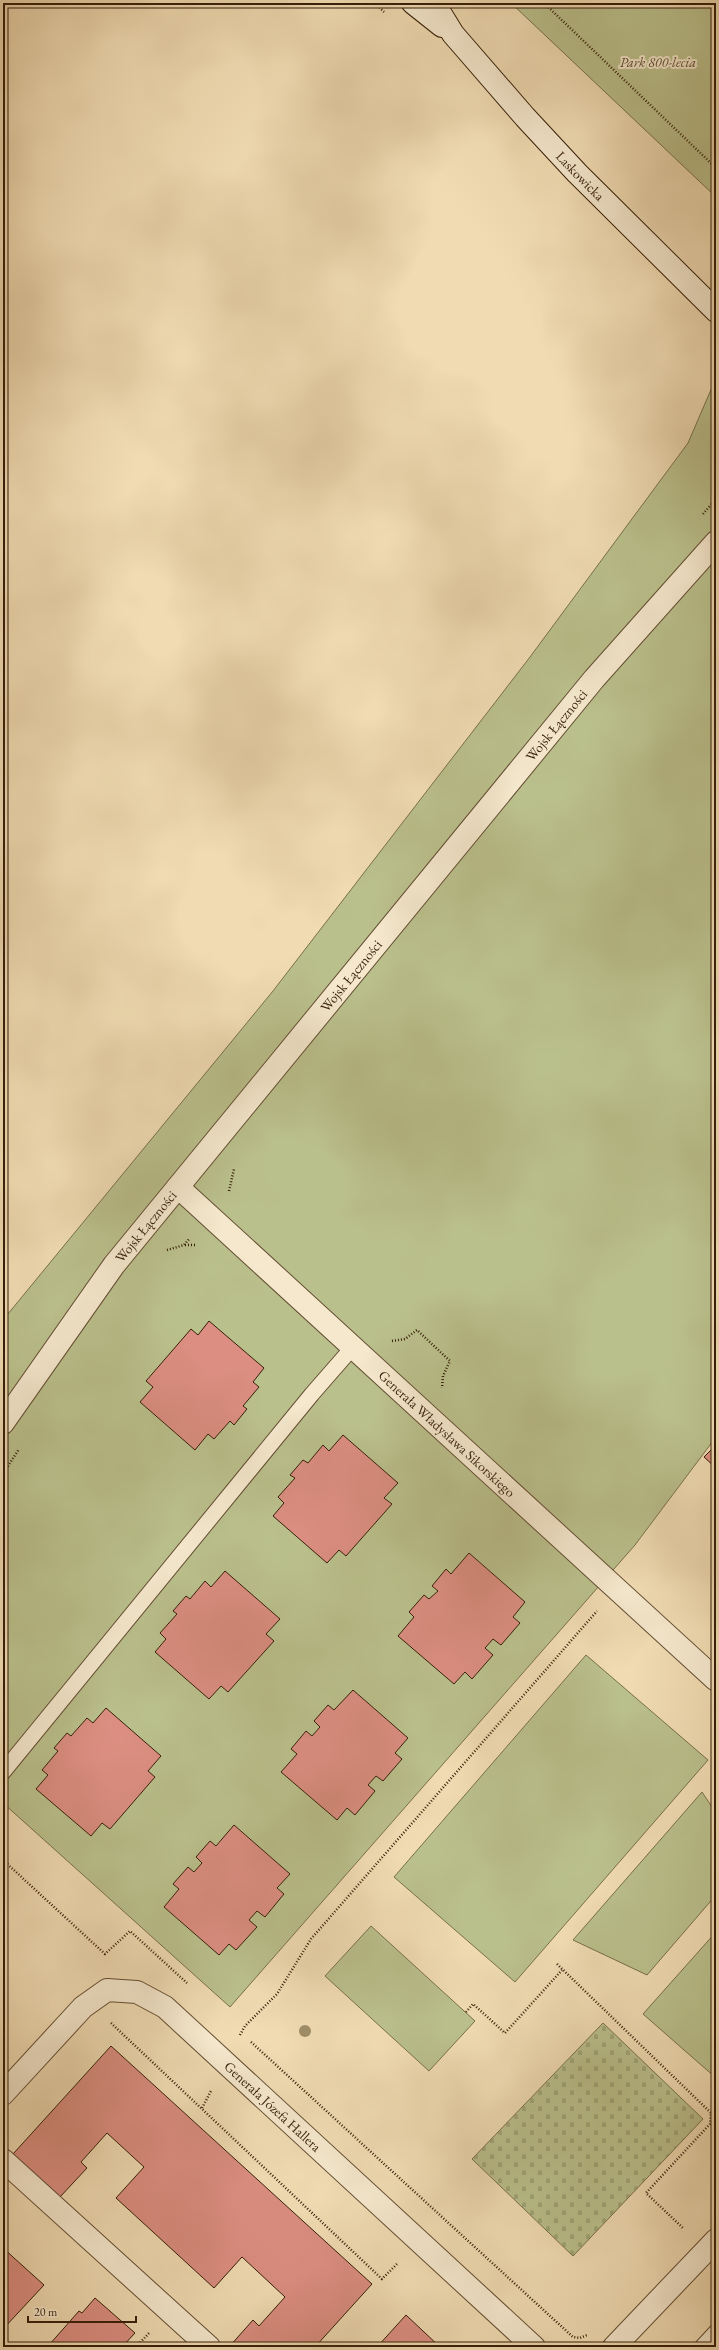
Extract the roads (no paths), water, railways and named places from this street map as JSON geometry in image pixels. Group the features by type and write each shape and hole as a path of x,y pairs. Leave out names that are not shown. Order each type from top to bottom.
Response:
{"street":[{"name":"Laskowicka","path":"413,3 453,34"},
{"name":"Laskowicka","path":"434,3 453,34 577,173 716,311"},
{"name":"Wojsk Łączności","path":"3,1423 114,1264 594,678 716,542"},
{"name":"Generała Władysława Sikorskiego","path":"178,1187 716,1680"},
{"name":"Generała Józefa Hallera","path":"3,2094 82,2007 108,1990 138,1992 165,2006 534,2347"},
{"path":"3,2160 209,2347"},
{"path":"614,2347 716,2240"}],"lane":[{"path":"3,1772 312,1394 353,1347"},
{"path":"702,2347 716,2332"}],"park label":[{"name":"Park 800-lecia","path":"658,62"}]}
